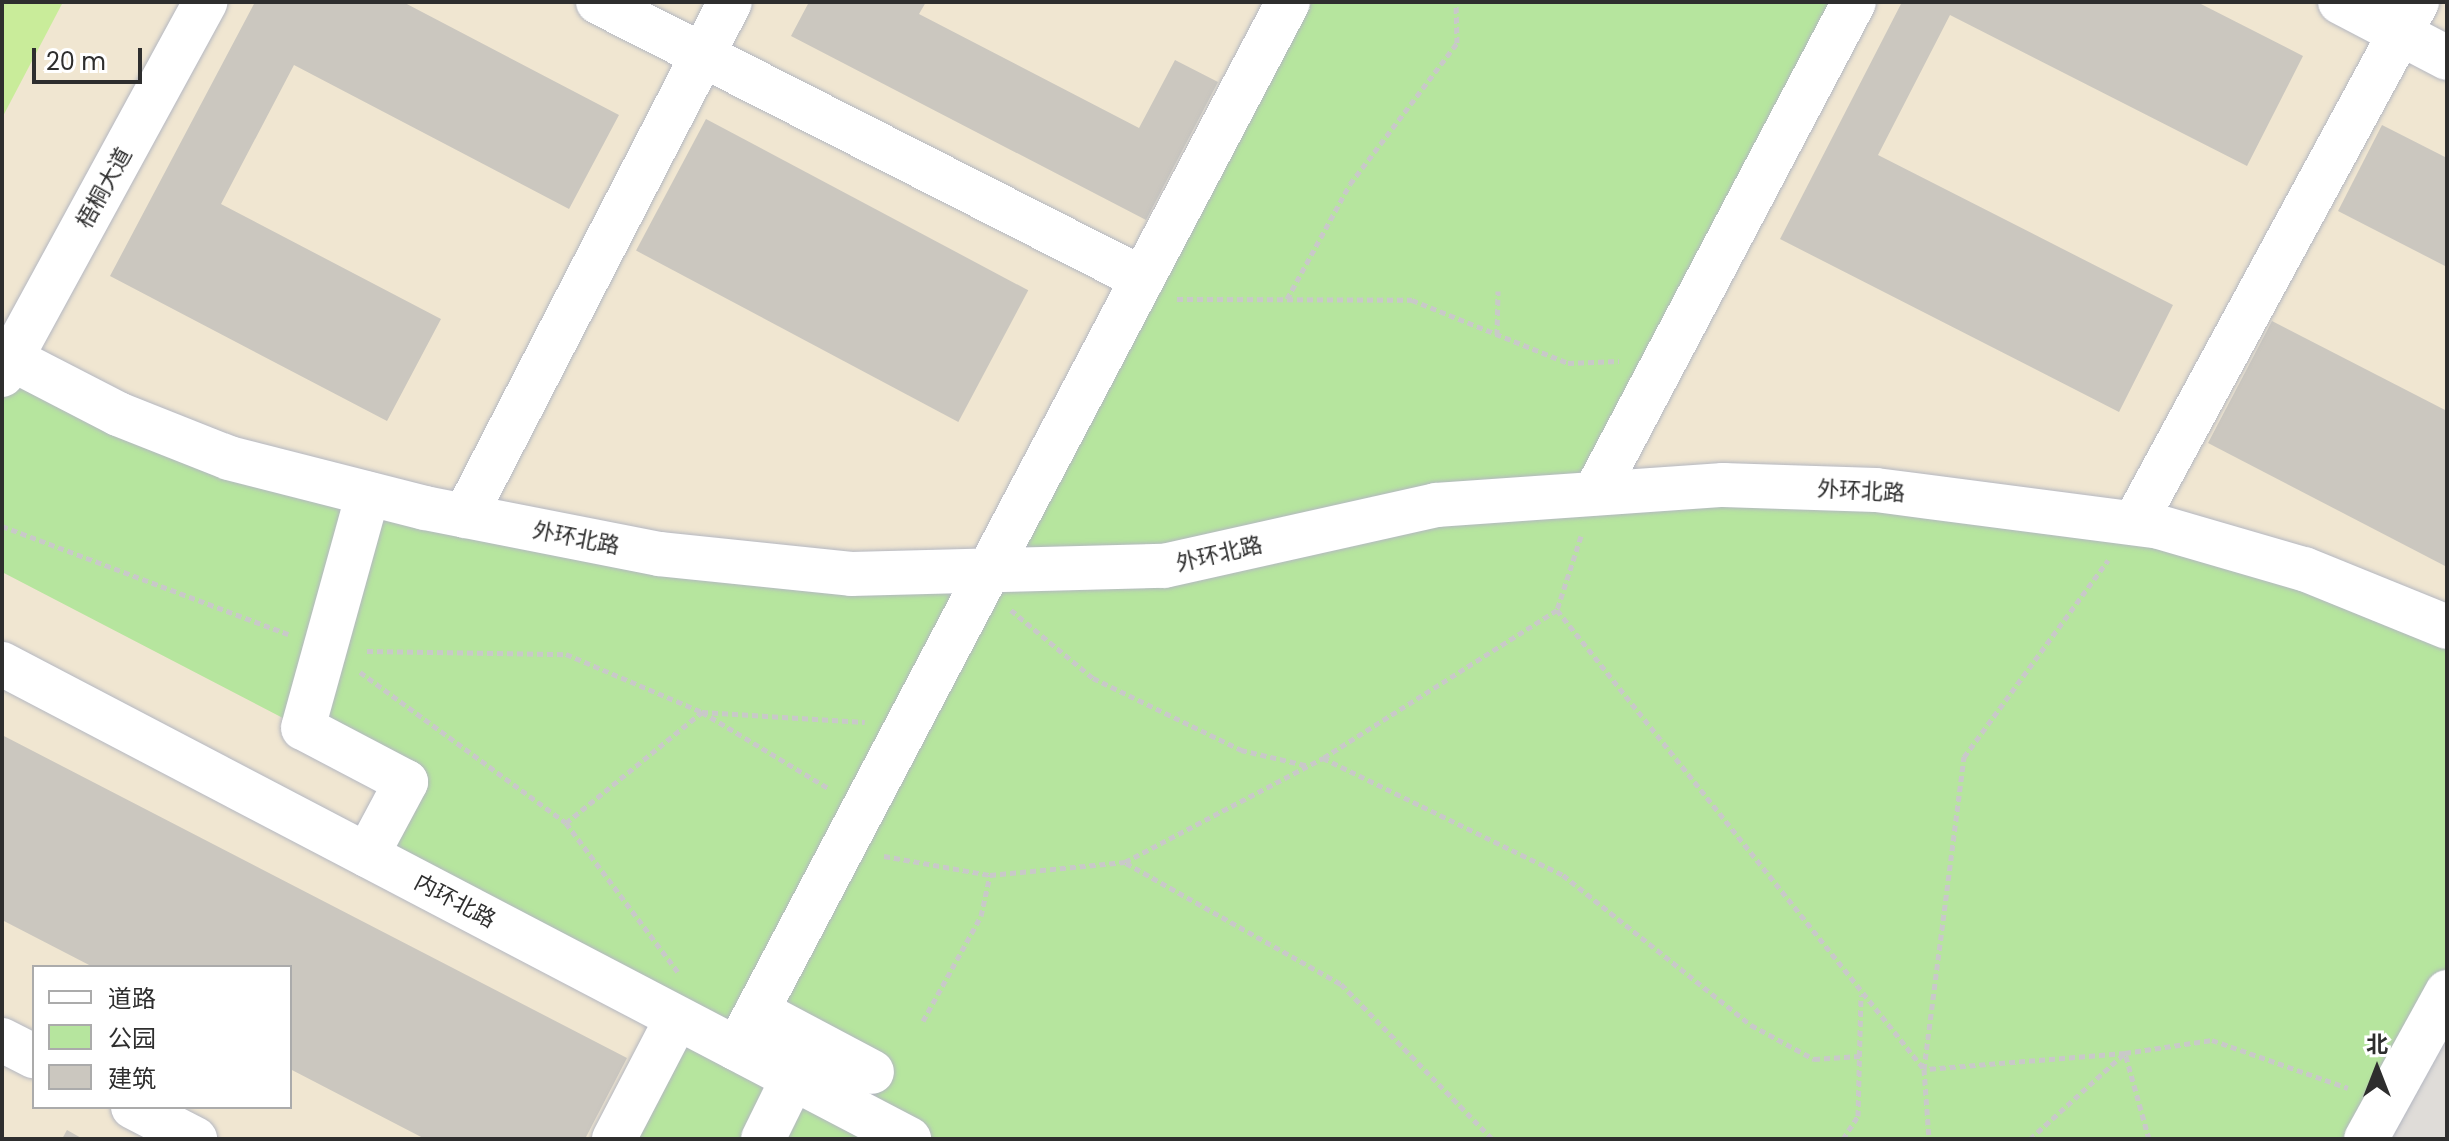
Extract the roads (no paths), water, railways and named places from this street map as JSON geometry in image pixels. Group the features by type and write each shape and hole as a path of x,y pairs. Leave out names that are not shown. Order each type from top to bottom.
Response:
{"lane":[{"name":"梧桐大道","path":"5,362 205,2"},
{"path":"598,2 701,54 1138,289"},
{"path":"465,516 730,2"},
{"path":"737,1049 1288,2"},
{"path":"1595,493 1854,2"},
{"path":"2340,2 2409,18 2447,58"},
{"path":"2135,522 2409,18"},
{"name":"外环北路","path":"5,362 118,414 229,458 465,516 659,554 851,574 987,578 1164,566 1436,505 1723,485 1876,490 2135,522 2241,548 2447,627"},
{"path":"367,855 406,782 303,728 328,649 368,494"},
{"name":"内环北路","path":"2,664 367,855 683,1002 737,1049 909,1139"},
{"path":"2366,1139 2447,992"},
{"path":"614,1139 683,1002"},
{"path":"757,1011 872,1072"},
{"path":"2,1040 32,1055"},
{"path":"763,1139 793,1078"},
{"path":"137,1109 195,1139"}]}
